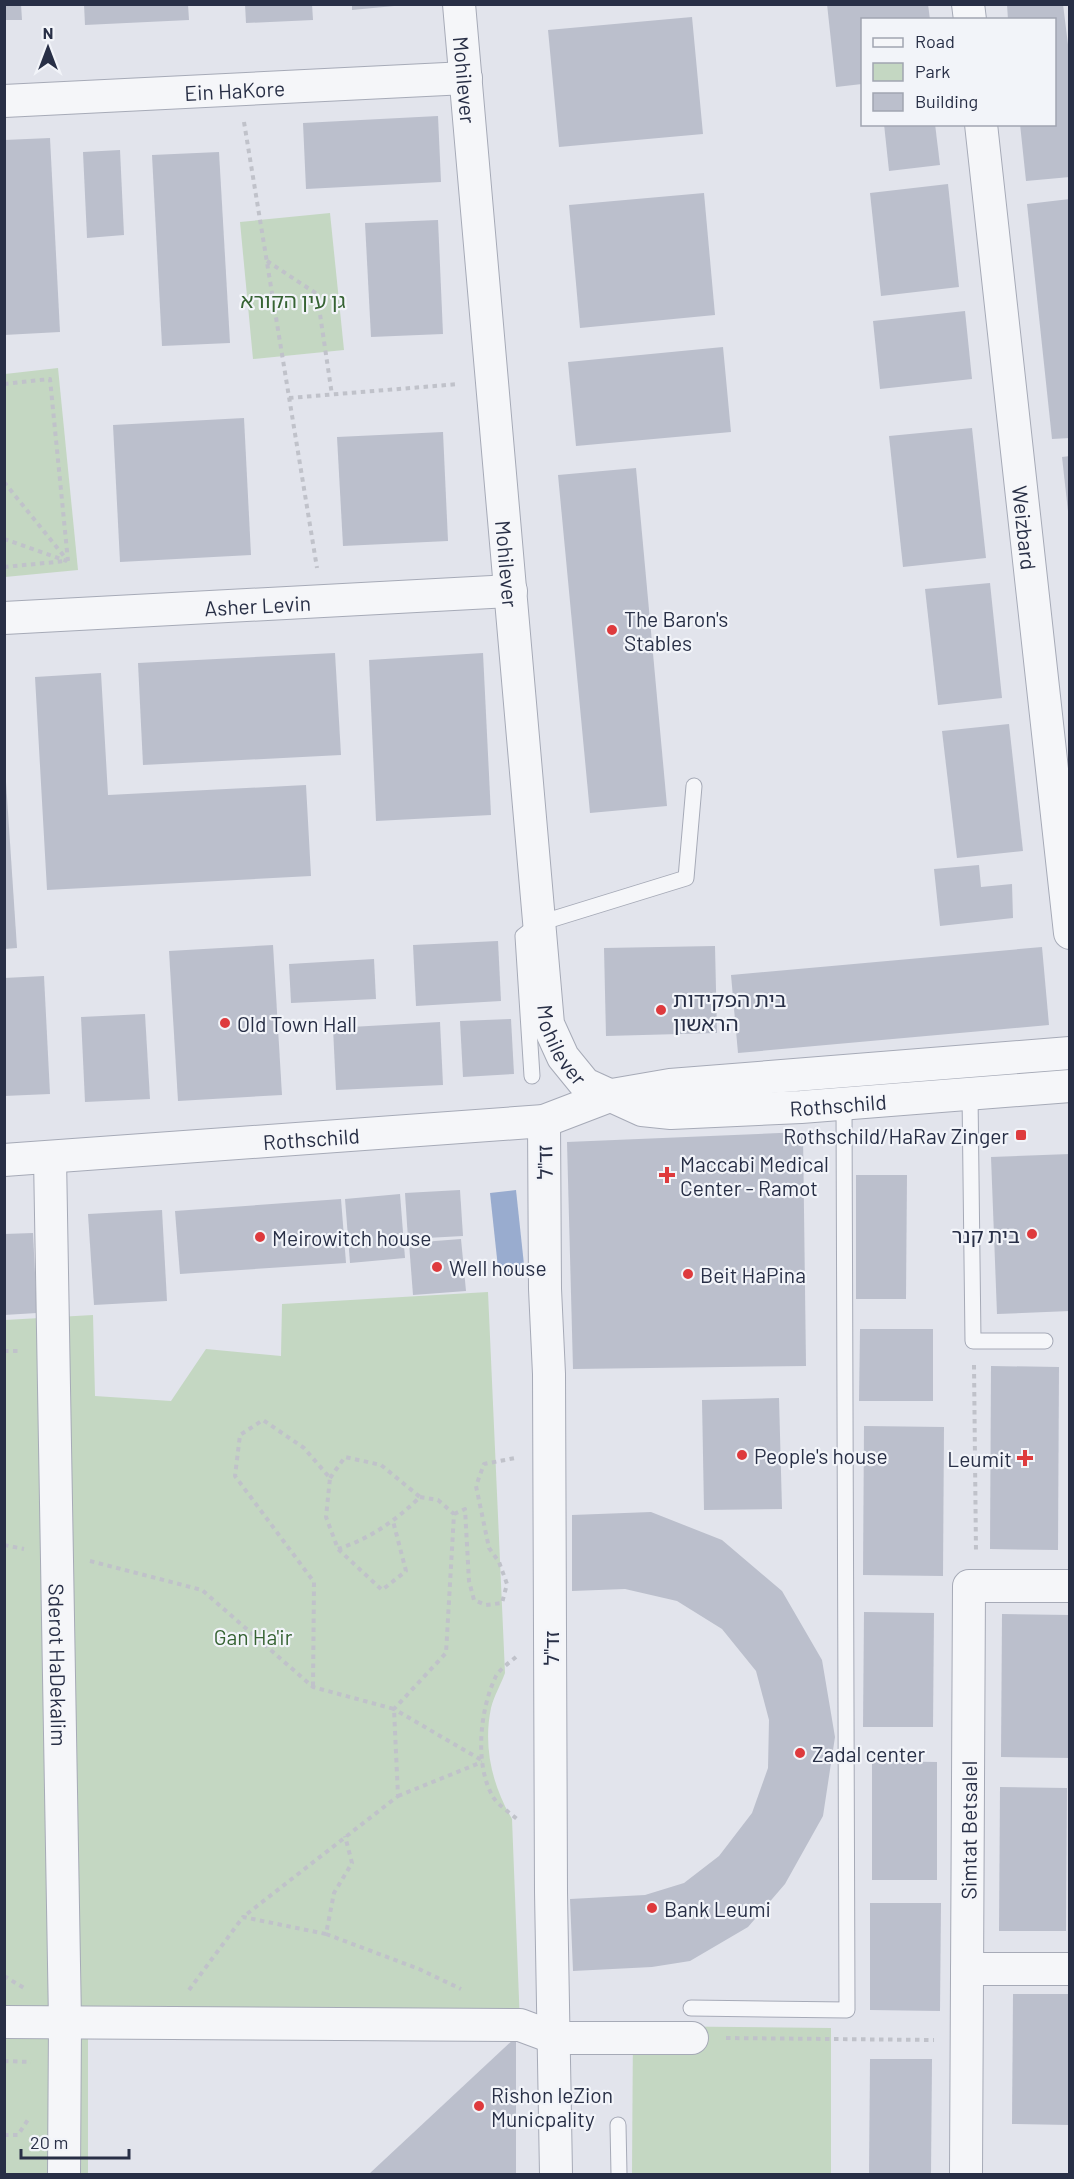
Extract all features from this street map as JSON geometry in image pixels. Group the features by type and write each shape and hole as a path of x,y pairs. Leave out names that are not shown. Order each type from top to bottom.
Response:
{"street":[{"name":"Mohilever","path":"459,4 548,1024 563,1057 585,1084 612,1095"},
{"name":"Ein HaKore","path":"4,101 466,78"},
{"name":"Weizbard","path":"981,126 1061,783 1070,933"},
{"name":"Asher Levin","path":"4,618 511,591"},
{"name":"Rothschild","path":"4,1161 544,1121 612,1095 670,1085 1070,1053"},
{"name":"Rothschild","path":"612,1095 642,1110 672,1113 844,1104 1070,1086"},
{"name":"זד\"ל","path":"544,1121 550,1451 551,1892 556,2175"},
{"name":"Sderot HaDekalim","path":"50,1157 64,2022 64,2175"},
{"name":"Simtat Betsalel","path":"966,2175 969,1586 1029,1576 1070,1586"},
{"path":"967,1969 1070,1969"},
{"path":"4,2022 520,2025 555,2038 691,2023"}],"lane":[{"path":"532,1076 523,936 540,923 686,878 694,786"},
{"path":"970,1094 974,1341 1045,1341"},
{"path":"691,2023 847,2010 844,1104"},
{"path":"618,2125 619,2175"}],"path":[{"path":"239,89 322,601"},
{"path":"267,261 317,294 332,395"},
{"path":"4,384 50,379 68,561"},
{"path":"289,398 493,382"},
{"path":"4,482 68,561"},
{"path":"4,539 68,561"},
{"path":"4,567 68,561"},
{"path":"974,1341 976,1539"},
{"path":"312,1687 314,1581 235,1476 240,1435 263,1420 304,1448 330,1478"},
{"path":"454,1514 465,1509 469,1581 474,1600 486,1605 502,1603 507,1584 499,1562 489,1548 476,1486 484,1464 550,1451"},
{"path":"393,1521 406,1571 382,1590 338,1549 326,1517 330,1478 345,1457 381,1465 420,1497 438,1500 454,1514"},
{"path":"338,1549 368,1539 420,1497"},
{"path":"398,1796 394,1709 446,1653 454,1514"},
{"path":"55,1555 68,1555 201,1590 312,1687 394,1709 483,1761"},
{"path":"520,1654 497,1674 484,1710 483,1761 493,1798 521,1823"},
{"path":"166,2022 243,1917 398,1796 483,1761"},
{"path":"326,1934 334,1893 352,1863 345,1836"},
{"path":"243,1917 326,1934 419,1969 462,1989"},
{"path":"691,2023 967,2041"}],"green space":[{"name":"גן עין הקורא","path":"330,213 344,350 253,359 240,222"},
{"path":"58,368 78,570 5,577 5,374"},
{"name":"Gan Ha'ir","path":"488,1292 505,1673 491,1708 488,1737 494,1779 512,1819 520,2025 88,2024 88,2174 5,2174 5,1320 93,1315 95,1396 171,1401 206,1349 281,1356 282,1304"},
{"path":"633,2026 831,2028 831,2174 632,2174"}],"water":[{"path":"516,1190 525,1274 499,1277 490,1193"}],"building":[{"path":"4,4 21,4 22,20 4,20"},
{"path":"84,4 188,4 189,20 85,25"},
{"path":"245,4 312,4 313,20 246,23"},
{"path":"352,4 394,4 394,6 352,10"},
{"path":"827,4 928,4 930,18 861,18 861,84 836,87"},
{"path":"1007,4 1063,4 1070,61 1070,177 1026,181 1020,126 1056,126 1056,18 1008,18"},
{"path":"692,17 703,134 559,147 548,30"},
{"path":"438,116 441,182 306,189 303,123"},
{"path":"884,126 935,126 940,165 889,171"},
{"path":"50,138 60,332 4,335 4,140"},
{"path":"120,150 124,235 87,238 83,152"},
{"path":"219,152 230,343 162,346 152,155"},
{"path":"948,184 959,287 881,296 870,193"},
{"path":"704,193 715,315 580,328 569,205"},
{"path":"1070,199 1070,438 1052,439 1027,204"},
{"path":"438,220 443,334 371,337 365,223"},
{"path":"965,311 972,379 880,389 873,321"},
{"path":"723,347 731,432 576,446 568,362"},
{"path":"244,418 251,555 120,562 113,425"},
{"path":"972,428 986,558 903,567 889,436"},
{"path":"443,432 448,541 343,546 337,437"},
{"path":"1070,456 1070,511 1068,511 1062,457"},
{"name":"The Baron's Stables","path":"636,468 667,806 590,813 558,475"},
{"path":"990,583 1002,698 938,705 925,589"},
{"path":"335,653 341,755 143,765 138,663"},
{"path":"483,653 491,815 376,821 369,660"},
{"path":"101,673 108,795 306,785 311,876 47,890 35,677"},
{"path":"1009,724 1023,851 957,858 942,731"},
{"path":"4,752 17,948 4,949"},
{"path":"979,865 981,887 1012,884 1013,918 940,926 934,869"},
{"path":"498,941 501,1001 416,1006 413,945"},
{"name":"Old Town Hall","path":"273,945 282,1095 178,1101 169,951"},
{"name":"בית הפקידות הראשון","path":"715,946 717,1033 606,1036 604,948"},
{"path":"1042,947 1049,1025 738,1053 731,975"},
{"path":"374,959 376,999 291,1003 289,964"},
{"path":"44,976 50,1094 4,1096 4,978"},
{"path":"145,1014 150,1099 85,1102 81,1017"},
{"path":"511,1019 514,1074 463,1077 460,1021"},
{"path":"440,1022 443,1085 336,1090 333,1028"},
{"name":"Beit HaPina","path":"803,1132 806,1366 573,1369 567,1142"},
{"name":"בית קנר","path":"1070,1154 1070,1311 997,1314 991,1157"},
{"path":"856,1175 907,1175 906,1299 856,1299"},
{"path":"460,1190 463,1236 408,1239 405,1193"},
{"path":"400,1194 405,1258 350,1263 345,1199"},
{"name":"Meirowitch house","path":"341,1199 346,1263 180,1274 175,1211"},
{"path":"162,1210 167,1301 94,1305 88,1214"},
{"path":"33,1233 37,1313 4,1315 4,1234"},
{"name":"Well house","path":"461,1239 466,1291 413,1295 409,1243"},
{"path":"860,1329 933,1329 933,1401 859,1401"},
{"name":"Leumit","path":"991,1366 1059,1367 1058,1550 990,1549"},
{"name":"People's house","path":"779,1398 782,1509 704,1510 702,1400"},
{"path":"864,1426 944,1427 943,1576 863,1575"},
{"name":"Zadal center","path":"651,1512 722,1540 782,1591 822,1660 835,1737 823,1816 785,1884 748,1927 690,1961 652,1967 573,1971 570,1899 645,1895 684,1883 719,1856 752,1813 768,1768 769,1720 756,1671 722,1629 677,1601 625,1589 572,1591 572,1515"},
{"path":"864,1612 934,1613 933,1727 863,1727"},
{"path":"1002,1614 1070,1615 1070,1758 1001,1757"},
{"path":"872,1761 937,1762 937,1880 872,1880"},
{"path":"1000,1787 1067,1788 1066,1931 999,1931"},
{"path":"870,1903 941,1903 940,2011 870,2010"},
{"path":"1013,1994 1070,1994 1070,2125 1012,2124"},
{"name":"Rishon leZion Municpality","path":"516,2037 516,2174 369,2174"},
{"path":"870,2059 932,2059 931,2174 869,2174"}],"place":[{"name":"The Baron's Stables","path":"612,630"},
{"name":"בית הפקידות הראשון","path":"661,1010"},
{"name":"Old Town Hall","path":"225,1023"},
{"name":"Rothschild/HaRav Zinger","path":"1021,1135"},
{"name":"Maccabi Medical Center - Ramot","path":"667,1175"},
{"name":"בית קנר","path":"1032,1234"},
{"name":"Meirowitch house","path":"260,1237"},
{"name":"Well house","path":"437,1267"},
{"name":"Beit HaPina","path":"688,1274"},
{"name":"People's house","path":"742,1455"},
{"name":"Leumit","path":"1025,1458"},
{"name":"Zadal center","path":"800,1753"},
{"name":"Bank Leumi","path":"652,1908"},
{"name":"Rishon leZion Municpality","path":"479,2106"}]}
